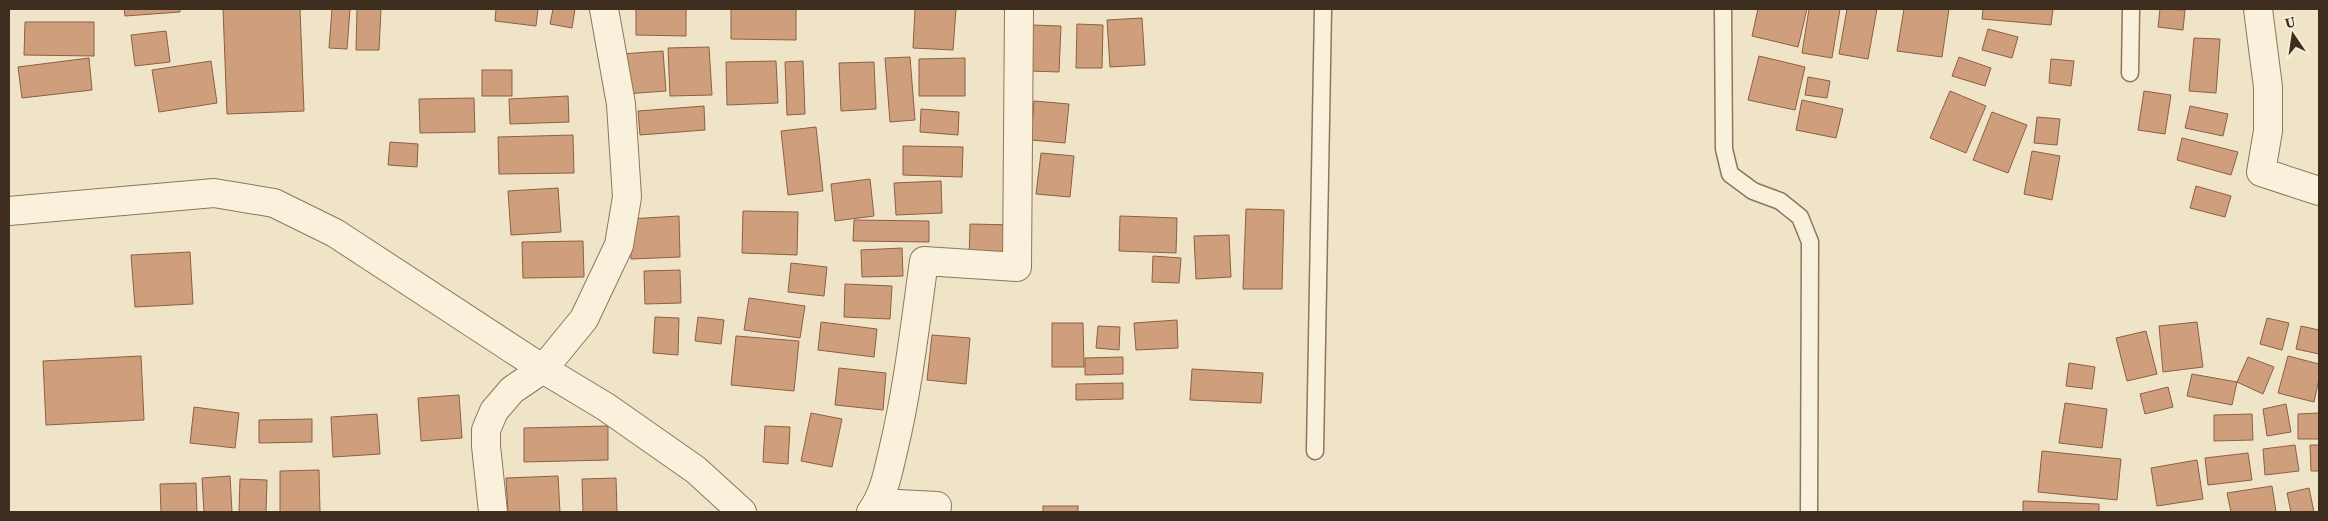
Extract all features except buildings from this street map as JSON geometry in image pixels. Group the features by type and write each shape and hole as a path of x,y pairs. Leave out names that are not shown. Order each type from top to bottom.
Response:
{"street":[{"path":"493,512 486,430 494,411 512,390 548,364 584,319 619,245 627,197 621,104 604,9"},
{"path":"936,512 937,506 875,508 888,472 906,394 924,261 1017,267 1019,9"},
{"path":"2258,9 2268,87 2268,132 2261,172 2319,190"},
{"path":"9,211 214,193 274,204 335,233 548,364 606,408 696,470 742,512"}],"lane":[{"path":"1315,451 1321,21 1323,9"},
{"path":"1723,9 1724,149 1730,174 1753,191 1780,200 1800,217 1810,242 1809,512"},
{"path":"2130,73 2131,9"}]}
